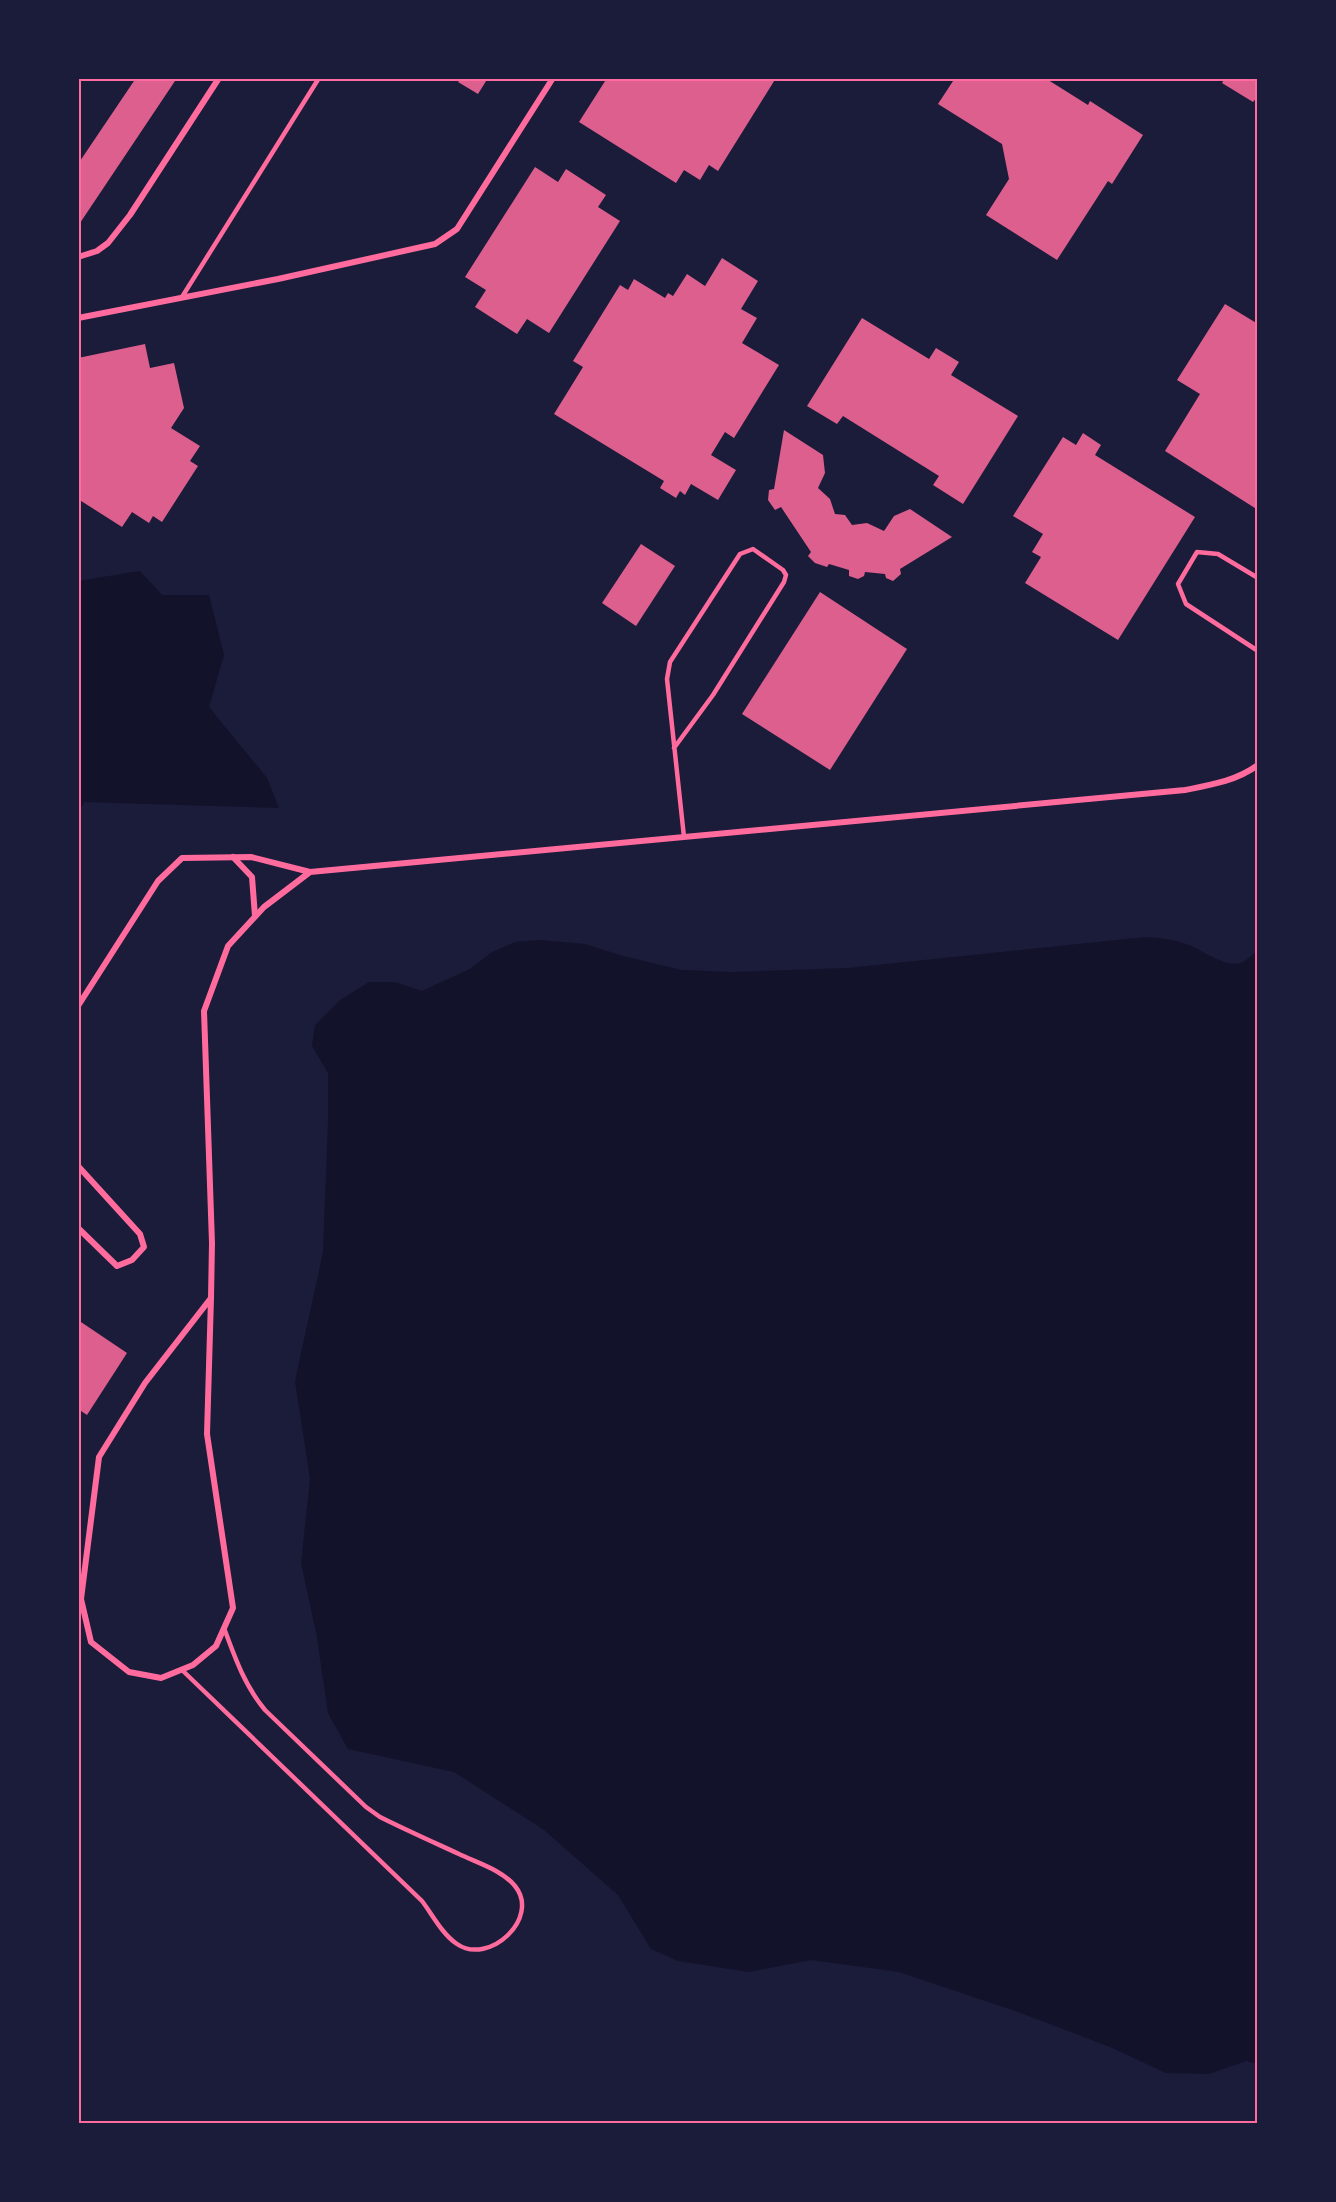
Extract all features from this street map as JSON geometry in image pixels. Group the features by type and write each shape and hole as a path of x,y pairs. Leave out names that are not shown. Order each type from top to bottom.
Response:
{"street":[{"path":"78,257 97,251 108,243 130,215 219,78"},
{"path":"78,318 435,244 457,229 552,78"},
{"path":"78,1006 158,881 182,858 251,857 310,872 1185,790 1221,783 1249,772 1258,765"},
{"path":"233,857 252,877 255,916"},
{"path":"211,1298 145,1383 99,1457 81,1599 92,1642 129,1672 161,1678 194,1665 216,1646 234,1608 207,1434 211,1298 212,1243 204,1011 228,946 264,907 310,872"},
{"path":"78,1166 140,1234 144,1247 132,1260 117,1266 78,1228"}],"lane":[{"path":"182,298 319,78"},
{"path":"674,748 713,695 784,582 786,575 783,570 753,549 740,554 670,662 666,678 684,837"},
{"path":"1258,578 1218,554 1197,552 1178,584 1186,604 1258,651"},
{"path":"182,1670 422,1901 456,1944 477,1950 489,1948 499,1944 509,1934 521,1912 520,1894 514,1886 505,1877 486,1866 387,1820 366,1807 254,1697 224,1628"}],"shaded area":[{"path":"140,571 162,595 209,595 224,655 209,707 267,778 279,808 84,802 78,813 78,581"},
{"path":"1145,937 1181,942 1214,958 1236,964 1243,962 1258,950 1258,2064 1246,2061 1209,2074 1166,2073 1110,2047 1018,2012 899,1972 811,1960 749,1972 678,1961 651,1949 618,1895 544,1830 454,1772 348,1749 328,1713 316,1632 301,1563 310,1479 295,1381 323,1252 328,1121 328,1073 312,1046 315,1025 340,1000 369,982 395,982 422,991 470,969 492,952 515,942 540,940 585,944 682,970 733,972 848,968"}],"building":[{"path":"136,78 177,78 78,226 78,164"},
{"path":"461,78 488,78 478,94 458,82"},
{"path":"607,78 776,78 718,171 709,165 700,180 684,170 676,183 579,122"},
{"path":"955,78 1045,78 1088,105 1090,101 1143,135 1112,184 1108,181 1057,260 986,215 1009,179 1002,144 938,104"},
{"path":"1225,78 1258,78 1258,96 1253,102 1222,83"},
{"path":"535,167 558,182 566,169 606,195 598,207 620,221 549,333 527,319 517,334 475,307 486,290 465,277"},
{"path":"722,258 758,281 741,309 757,318 742,343 779,365 734,438 725,432 711,455 736,470 718,500 691,484 685,495 680,491 676,498 660,488 664,481 554,414 583,367 573,361 620,285 628,290 634,279 665,298 668,293 673,296 687,274 705,286"},
{"path":"1225,304 1258,324 1258,510 1165,451 1200,394 1177,380"},
{"path":"862,318 929,359 936,348 959,362 951,375 1018,416 963,504 933,485 939,476 843,416 837,424 807,406"},
{"path":"145,344 150,368 174,363 184,408 171,428 200,446 190,461 198,466 162,522 153,516 149,523 132,512 122,527 78,499 78,358"},
{"path":"784,430 823,455 825,473 818,488 830,499 835,514 845,515 852,525 867,523 884,531 894,516 910,509 952,537 900,569 901,574 893,581 886,578 885,574 865,572 864,576 858,579 849,576 849,570 829,564 827,567 815,563 808,556 811,552 781,507 775,510 768,500 769,490 774,489"},
{"path":"1083,433 1101,445 1095,455 1195,517 1118,640 1025,583 1041,557 1032,552 1043,534 1013,516 1063,437 1076,445"},
{"path":"641,544 675,566 636,626 602,603"},
{"path":"820,592 907,649 830,770 742,714"},
{"path":"78,1320 127,1353 87,1415 78,1409"}]}
